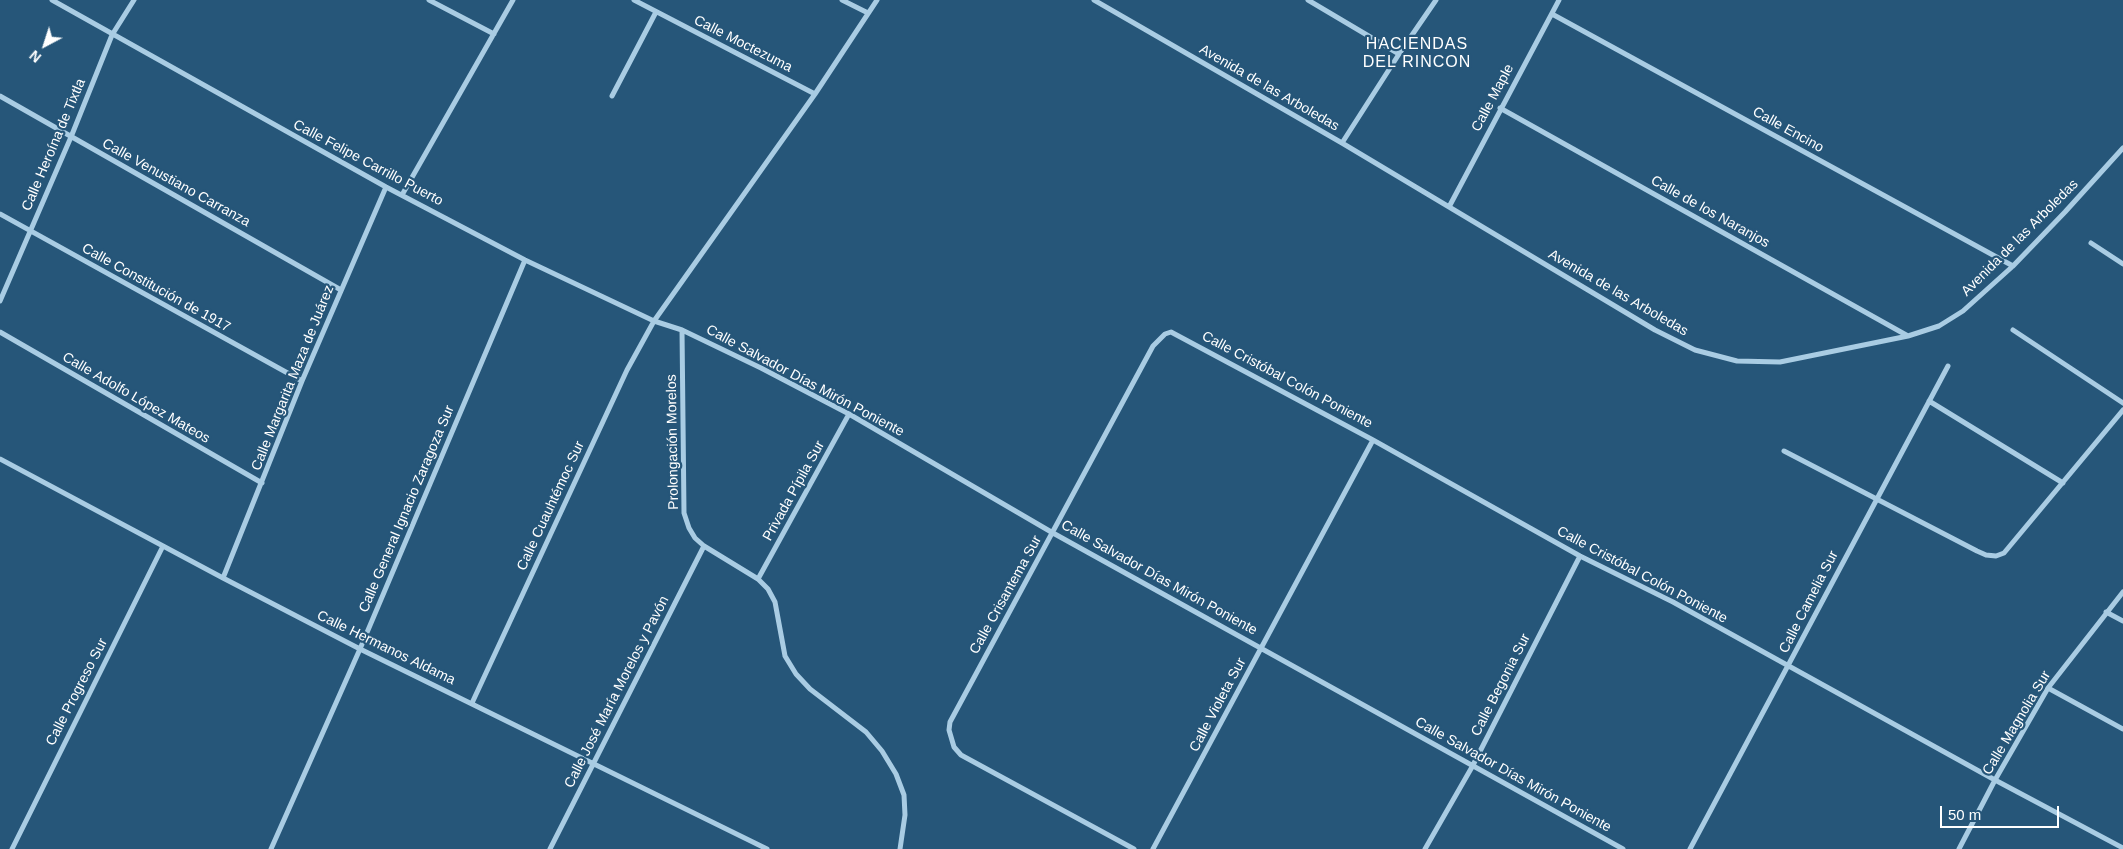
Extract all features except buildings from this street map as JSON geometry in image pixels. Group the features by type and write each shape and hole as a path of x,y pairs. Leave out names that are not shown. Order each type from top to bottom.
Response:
{"street":[{"name":"Calle Felipe Carrillo Puerto","path":"52,0 386,187 525,260 654,321 682,330"},
{"name":"Calle Heroína de Tixtla","path":"0,301 71,137 112,35 134,0"},
{"path":"429,0 494,34"},
{"path":"402,195 514,0"},
{"name":"Calle Moctezuma","path":"634,0 815,94"},
{"path":"842,0 868,13"},
{"name":"Calle Cuauhtémoc Sur","path":"472,703 626,370 654,321 815,94 877,0"},
{"name":"Avenida de las Arboledas","path":"1094,0 1342,143 1655,330 1696,350 1737,361 1780,362 1908,336 1939,326 1962,311 2012,266 2065,212 2123,148"},
{"path":"1308,0 1399,54"},
{"path":"1342,143 1436,0"},
{"name":"Calle Maple","path":"1449,207 1559,0"},
{"path":"612,96 656,12"},
{"name":"Calle Encino","path":"1552,14 2012,266"},
{"name":"Calle Venustiano Carranza","path":"0,96 341,290"},
{"name":"Calle de los Naranjos","path":"1500,108 1908,336"},
{"name":"Calle Margarita Maza de Juárez","path":"223,578 302,381 386,187"},
{"name":"Calle Constitución de 1917","path":"0,214 302,381"},
{"path":"2091,243 2123,264"},
{"name":"Calle General Ignacio Zaragoza Sur","path":"271,849 360,649 525,260"},
{"name":"Calle Salvador Días Mirón Poniente","path":"682,330 761,368 849,414 1053,533 1623,849"},
{"name":"Prolongación Morelos","path":"682,330 684,513 688,528 704,546 758,579"},
{"path":"2013,330 2123,403"},
{"name":"Calle Adolfo López Mateos","path":"0,332 262,483"},
{"name":"Calle Cristóbal Colón Poniente","path":"1153,346 1164,334 1171,332 1178,334 1580,556 1673,602 1788,667 2123,848"},
{"name":"Calle Crisantema Sur","path":"1134,849 961,754 950,738 950,722 1153,346"},
{"name":"Calle Camelia Sur","path":"1690,849 1948,366"},
{"path":"1929,401 2063,484"},
{"path":"1784,451 1977,551 1986,555 1996,556 2004,553 2123,410"},
{"name":"Privada Pípila Sur","path":"758,579 849,414"},
{"name":"Calle Violeta Sur","path":"1153,849 1373,440"},
{"name":"Calle Hermanos Aldama","path":"0,459 360,649 767,849"},
{"name":"Calle Progreso Sur","path":"12,849 163,546"},
{"name":"Calle José María Morelos y Pavón","path":"550,849 704,546"},
{"name":"Calle Begonia Sur","path":"1425,849 1472,766 1580,556"},
{"path":"758,579 768,589 775,602 785,656 796,674 810,688 866,732 882,751 896,774 904,795 905,815 900,849"},
{"name":"Calle Magnolia Sur","path":"1959,849 1995,780 2048,688 2123,592"},
{"path":"2106,612 2123,621"},
{"path":"2048,688 2123,729"},
{"path":"750,849 754,842"}],"district":[{"name":"HACIENDAS DEL RINCON","path":"1417,54"}]}
